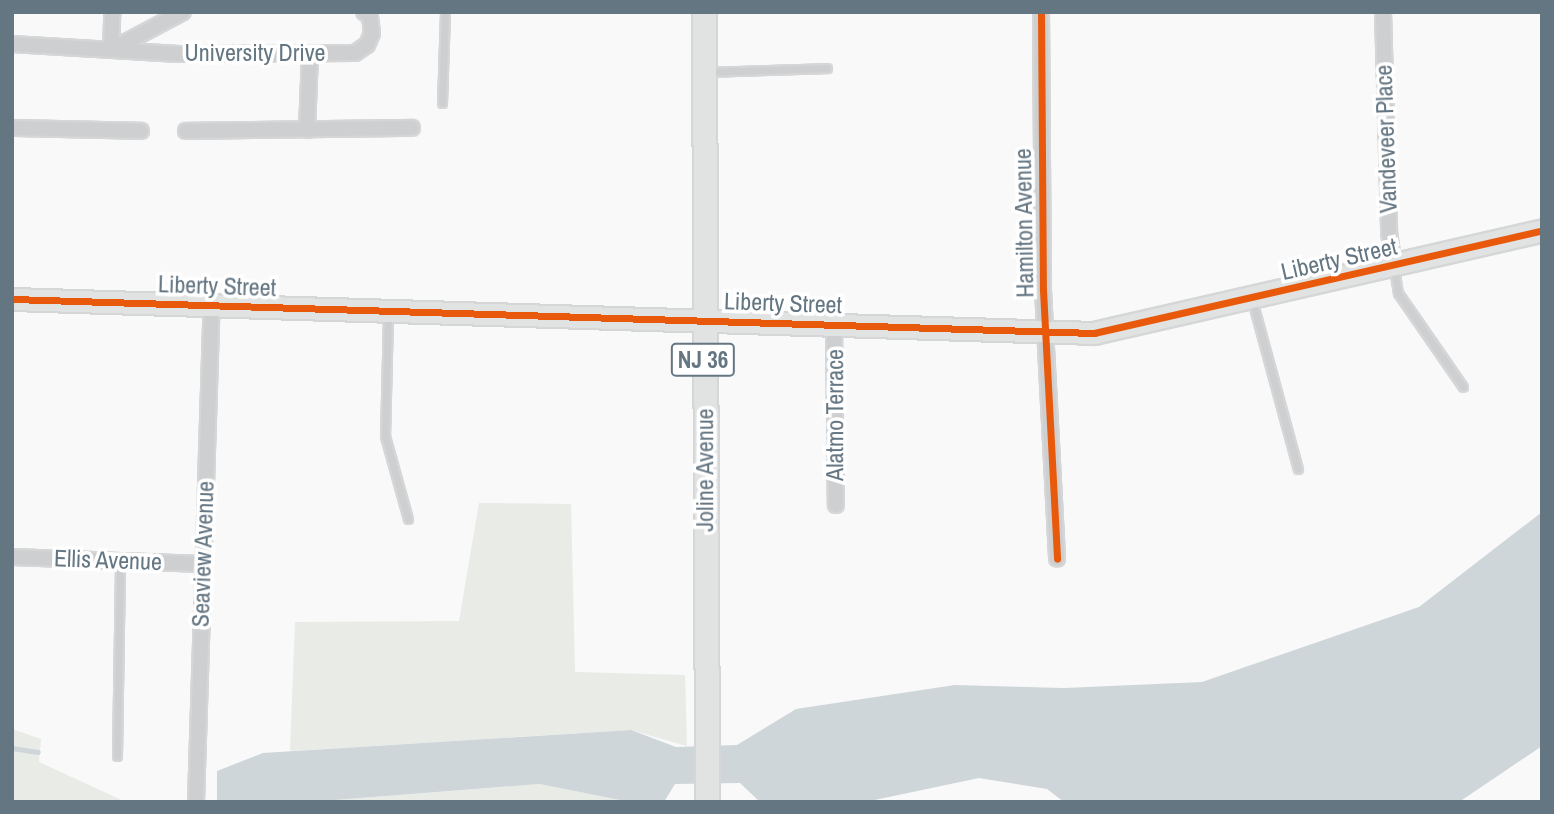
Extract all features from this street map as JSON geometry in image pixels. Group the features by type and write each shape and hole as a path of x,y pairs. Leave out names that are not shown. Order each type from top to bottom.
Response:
{"main road":[{"name":"Joline Avenue","path":"704,12 702,319 706,802"}],"street":[{"path":"111,50 112,12"},
{"name":"University Drive","path":"111,50 183,12"},
{"name":"Hamilton Avenue","path":"1041,12 1046,332 1057,559"},
{"name":"Vandeveer Place","path":"1383,12 1389,233 1394,266"},
{"name":"University Drive","path":"12,44 111,50 355,53 366,45 372,33 368,14"},
{"path":"307,130 310,54"},
{"path":"12,128 141,131"},
{"path":"186,131 412,128"},
{"name":"Liberty Street","path":"12,299 1046,332 1119,330 1542,230"},
{"name":"Seaview Avenue","path":"196,802 212,306"},
{"name":"Alatmo Terrace","path":"834,325 836,505"},
{"name":"Ellis Avenue","path":"12,557 203,564"}],"lane":[{"path":"442,103 445,12"},
{"path":"704,72 827,68"},
{"path":"1394,266 1398,293 1463,387"},
{"path":"1252,299 1298,469"},
{"path":"388,310 385,436 408,519"},
{"path":"117,756 120,560"}],"shaded area":[{"path":"479,503 571,504 575,672 685,675 687,746 631,730 290,751 295,622 459,621"},
{"path":"1542,512 1542,746 1459,802 1064,802 1047,789 979,778 865,802 760,802 740,783 675,784 664,802 630,802 540,784 335,800 217,802 217,771 263,753 631,730 676,747 737,745 796,709 955,685 1064,688 1202,682 1419,607"},
{"path":"12,729 41,739 39,762 126,802 12,802"},
{"path":"541,784 630,802 298,802 335,800"}],"waterway":[{"path":"12,748 38,752"}],"cycle path":[{"path":"1041,12 1043,290 1057,559"},
{"path":"12,299 1094,333 1542,230"}]}
